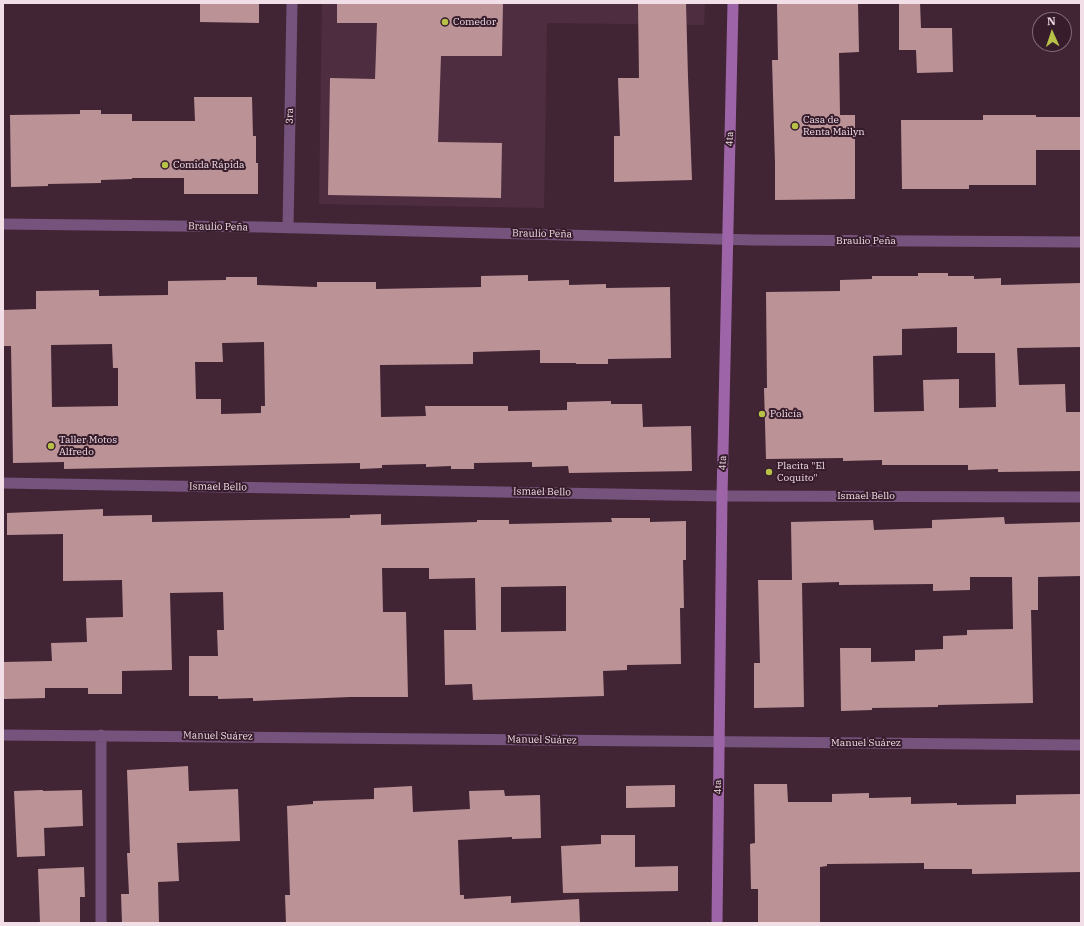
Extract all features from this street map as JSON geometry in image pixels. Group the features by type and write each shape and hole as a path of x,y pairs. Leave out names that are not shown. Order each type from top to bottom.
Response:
{"main road":[{"name":"4ta","path":"717,923 722,496 733,3"}],"street":[{"name":"3ra","path":"288,228 292,3"},
{"name":"Braulio Peña","path":"3,224 288,228 728,239 1081,242"},
{"name":"Ismael Bello","path":"3,483 722,496 1081,498"},
{"name":"Manuel Suárez","path":"3,735 1081,745"},
{"path":"101,735 101,923"}],"shaded area":[{"path":"322,3 705,3 704,25 547,23 544,208 319,204"}],"building":[{"path":"200,3 259,3 259,23 200,22"},
{"path":"337,3 503,3 502,56 441,56 438,142 502,143 501,198 328,195 330,78 375,79 377,23 337,23"},
{"path":"638,3 686,3 692,180 614,182 614,136 620,136 618,78 639,78"},
{"path":"777,3 858,3 859,52 839,53 840,115 855,115 855,199 775,200 772,60 778,60"},
{"path":"899,3 920,3 921,28 952,28 953,72 917,73 916,50 899,50"},
{"path":"194,97 252,97 253,136 256,136 256,163 258,163 258,194 184,194 184,178 132,178 101,180 101,183 48,184 48,186 11,187 10,115 80,114 80,110 101,110 101,114 132,114 132,121 195,121"},
{"path":"983,115 1081,117 1081,150 1036,150 1036,185 969,185 969,189 902,189 901,120 983,120"},
{"path":"918,273 948,273 948,276 974,276 974,279 1001,278 1001,285 1081,283 1081,347 1017,348 1019,385 1065,384 1066,412 1081,412 1081,471 998,472 998,469 968,470 968,465 882,465 882,460 843,461 843,458 766,459 764,388 767,388 766,292 840,291 840,280 872,279 872,276 918,276","holes":["957,327 957,353 995,353 996,407 959,408 959,379 923,380 924,411 874,412 873,356 902,355 902,329"]},
{"path":"528,275 528,281 569,280 569,285 606,284 606,288 670,287 671,358 608,359 608,364 540,363 540,350 473,352 473,364 380,365 381,417 426,416 425,406 508,406 508,411 567,410 567,402 611,401 611,404 642,404 643,427 691,426 692,471 569,473 568,466 532,467 532,462 474,463 474,469 451,469 451,466 426,467 426,464 382,465 382,468 360,469 360,463 64,469 64,462 13,463 11,346 3,346 3,310 36,309 36,291 99,290 99,296 168,295 168,281 226,280 226,277 257,277 257,285 317,287 317,282 376,282 376,289 481,287 481,276","holes":["264,342 265,406 261,406 261,413 221,414 221,399 196,399 195,362 223,362 222,343","112,344 113,368 118,368 118,406 52,407 51,345"]},
{"path":"103,509 103,516 152,515 152,522 350,518 350,515 381,514 381,525 477,522 477,520 509,520 509,524 612,522 611,518 650,518 650,522 686,521 686,560 683,560 684,608 680,608 681,664 627,665 627,670 603,671 604,696 473,700 472,684 445,685 444,630 476,630 475,578 429,579 429,568 382,568 383,612 406,612 408,697 350,697 253,701 253,698 218,699 218,696 189,696 189,656 218,656 217,630 224,630 223,592 170,593 172,670 122,671 122,694 88,694 88,688 45,688 45,698 3,699 3,662 52,661 51,643 87,642 86,618 123,617 122,580 63,581 63,534 7,535 7,513","holes":["566,586 566,631 501,632 501,587"]},
{"path":"1004,517 1005,524 1081,522 1081,576 1038,577 1038,610 1031,610 1033,703 938,705 938,707 872,708 872,710 841,711 840,648 871,648 871,662 915,661 915,650 943,649 943,636 967,635 967,630 1013,629 1012,577 970,577 970,590 933,591 933,584 839,585 839,582 802,583 804,707 754,708 754,663 760,663 758,580 792,580 791,522 873,520 874,530 932,528 932,520"},
{"path":"188,766 189,791 238,789 240,841 177,843 179,881 158,882 159,923 122,923 121,894 129,894 127,853 130,853 127,770"},
{"path":"754,784 787,784 788,802 832,802 832,794 869,793 869,798 911,797 911,804 1016,804 1016,795 1081,794 1081,872 972,874 972,869 924,869 924,863 827,864 827,866 820,867 820,923 758,923 758,889 751,889 750,844 755,843"},
{"path":"675,785 675,807 626,808 626,786"},
{"path":"412,786 413,812 470,809 469,791 504,790 505,796 540,795 541,838 512,839 512,837 458,840 460,895 464,895 464,899 511,896 511,903 579,899 580,923 286,923 285,895 290,895 287,806 313,804 313,801 374,799 374,788"},
{"path":"82,790 83,826 44,828 45,856 17,857 14,791"},
{"path":"601,835 635,835 635,867 678,866 678,891 563,893 561,846 601,844"},
{"path":"84,867 85,897 80,897 80,923 40,923 38,869"}],"place":[{"name":"Comedor","path":"445,22"},
{"name":"Casa de Renta Mailyn","path":"795,126"},
{"name":"Comida Rápida","path":"165,165"},
{"name":"Policía","path":"762,414"},
{"name":"Taller Motos Alfredo","path":"51,446"},
{"name":"Placita \"El Coquito\"","path":"769,472"}]}
